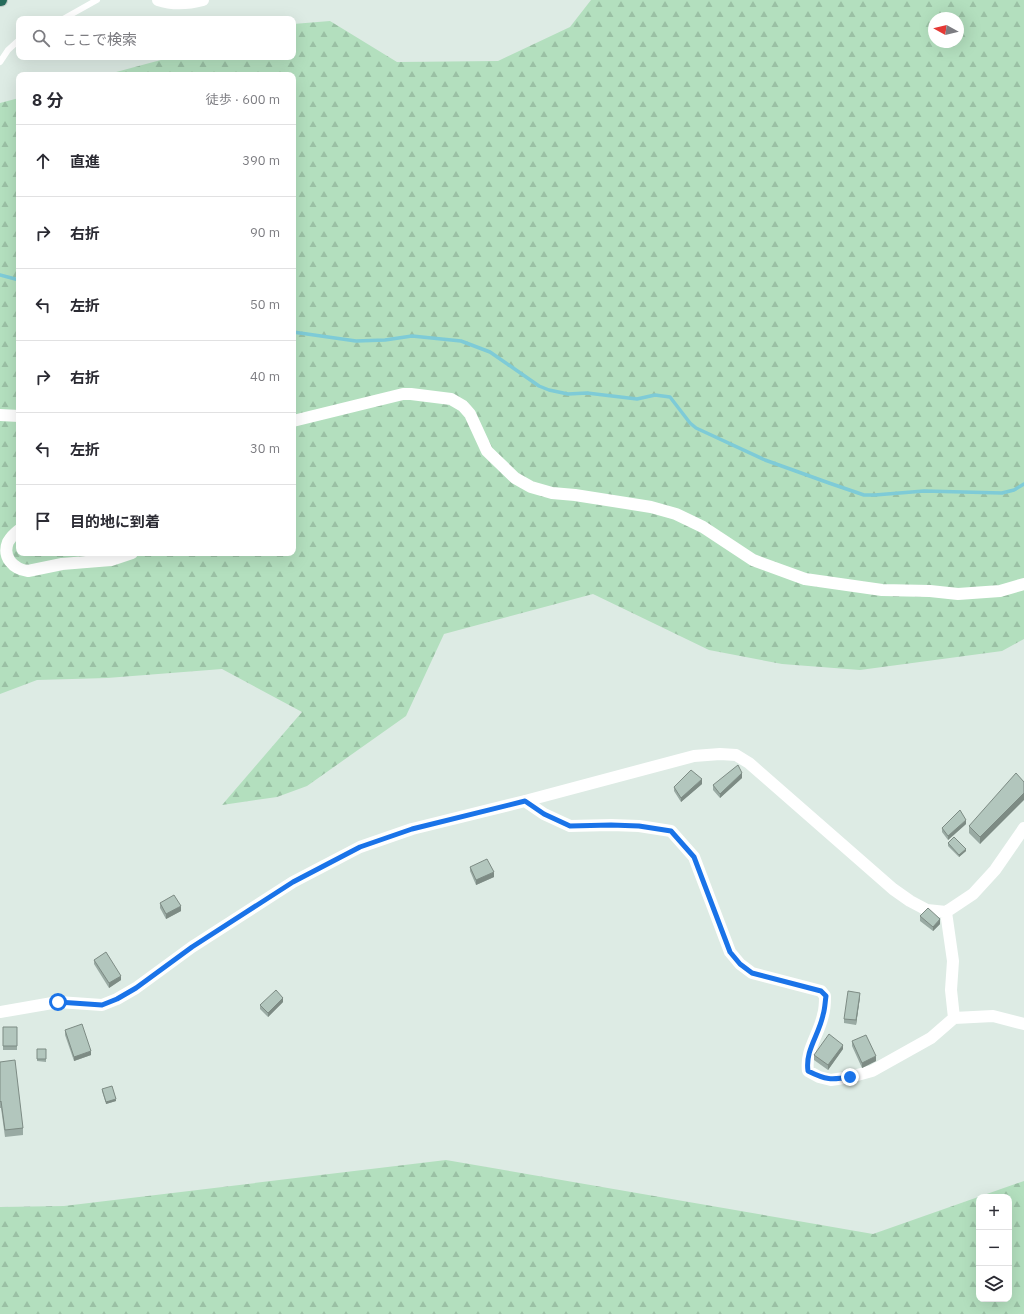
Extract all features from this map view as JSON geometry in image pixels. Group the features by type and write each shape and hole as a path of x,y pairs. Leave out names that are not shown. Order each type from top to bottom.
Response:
{"street":[{"path":"158,0 182,4 203,0"},
{"path":"296,420 403,394 451,399 463,406 470,414 487,451 515,478 531,488 552,493 575,495 651,507 676,514 703,527 754,560 805,579 882,590 930,591 958,594 1000,591 1024,584"},
{"path":"0,415 16,416"},
{"path":"16,533 10,538 7,552 10,562 14,566 23,570 62,564 111,560 123,556"},
{"path":"0,1012 58,1002 102,1005 117,999 136,988 192,947 293,882 360,847 412,829 525,801 694,756 720,754 736,755 749,763 893,889 910,901 927,910 946,912 973,894 995,870 1024,828"},
{"path":"525,801 544,814 570,826 639,826 671,831 694,857 730,952 740,964 752,973 821,991 826,996 823,1016 810,1049 807,1065 808,1071 819,1077 831,1080 872,1071 931,1038 954,1018 992,1016 1024,1024"},
{"path":"946,912 953,961 952,990 954,1018"}],"lane":[{"path":"69,16 98,0"},
{"path":"0,62 8,50 16,43"}],"green space":[{"path":"591,0 1024,0 1024,639 1002,651 860,670 782,664 709,650 593,594 444,634 406,716 307,786 277,797 222,805 302,712 222,669 107,678 37,680 0,694 0,103 16,99 16,556 296,556 296,72 116,72 161,60 296,60 296,24 330,21 397,62 498,61 570,27"},
{"path":"446,1160 873,1234 976,1198 976,1302 1012,1302 1012,1194 987,1194 1024,1181 1024,1314 0,1314 0,1207 64,1206"}],"building":[{"path":"738,765 742,773 720,794 713,785"},
{"path":"691,770 702,779 681,798 674,787"},
{"path":"1016,773 1024,782 1024,793 980,837 969,826"},
{"path":"960,810 966,820 948,836 942,828"},
{"path":"954,837 966,849 959,855 948,843"},
{"path":"487,859 494,872 476,880 470,867"},
{"path":"174,895 181,906 166,914 160,903"},
{"path":"928,908 940,919 933,927 920,916"},
{"path":"106,952 121,976 109,983 94,960"},
{"path":"276,990 283,998 268,1013 260,1005"},
{"path":"848,991 860,993 856,1020 844,1019"},
{"path":"82,1024 91,1051 74,1057 65,1030"},
{"path":"3,1027 17,1027 17,1046 3,1046"},
{"path":"829,1034 843,1045 828,1065 814,1055"},
{"path":"866,1035 876,1056 862,1063 852,1041"},
{"path":"37,1049 46,1049 46,1059 37,1059"},
{"path":"15,1060 23,1128 5,1130 1,1101 0,1102 0,1062"},
{"path":"112,1086 116,1099 106,1102 102,1089"}],"waterway":[{"path":"0,275 16,279"},
{"path":"296,332 356,341 385,340 412,336 461,341 490,352 539,386 549,390 568,394 587,393 637,399 655,395 670,397 690,423 696,428 765,460 864,495 924,491 1002,493 1014,490 1024,484"}],"route":[{"path":"58,1002 102,1005 117,999 136,988 192,947 293,882 360,847 412,829 525,801 544,814 570,826 639,826 671,831 694,857 722,934 730,952 740,964 752,973 821,991 826,996 823,1016 810,1049 807,1065 808,1071 819,1077 831,1080 850,1077"}]}
